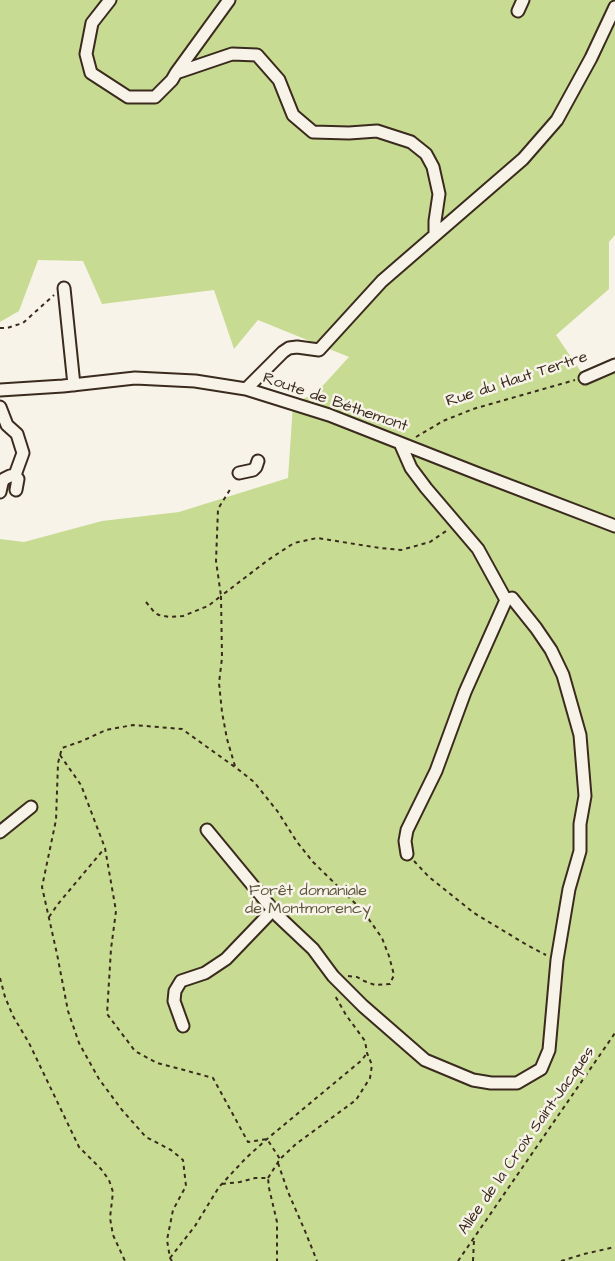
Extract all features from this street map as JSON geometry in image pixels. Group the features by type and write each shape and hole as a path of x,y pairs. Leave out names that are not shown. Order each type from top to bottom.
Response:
{"street":[{"path":"110,0 92,23 86,54 91,74 128,97 155,96 172,80 229,0"},
{"path":"518,11 523,0"},
{"path":"246,390 289,348 297,347 319,350 382,281 523,159 557,120 591,58 615,7"},
{"path":"176,73 232,54 257,55 279,80 293,114 313,132 349,133 377,131 411,142 426,154 433,167 439,194 435,235"},
{"path":"64,288 74,385"},
{"name":"Rue du Haut Tertre","path":"585,378 615,365"},
{"name":"Route de Béthemont","path":"0,390 74,385 135,378 195,381 246,390 329,415 615,526"},
{"path":"0,407 7,425 17,434 23,453 15,475 18,479 16,490"},
{"path":"403,444 411,468 478,549 506,600"},
{"path":"239,473 253,470 258,461"},
{"path":"0,492 4,479 15,475"},
{"path":"207,830 273,910 313,949 333,976 363,1006 425,1060 473,1080 491,1083 517,1084 541,1069 550,1050 557,960 569,889 580,851 580,824 585,796 580,735 563,675 551,650 512,598 506,600 465,692 436,771 407,830 405,841 407,854"},
{"path":"0,832 32,807"},
{"path":"183,1026 174,1001 175,991 181,982 205,973 226,959 273,910"}],"path":[{"path":"0,328 23,323 64,288"},
{"name":"Rue du Haut Tertre","path":"403,444 443,421 473,409 585,378"},
{"path":"231,488 218,508 216,561 221,596 222,658 220,683 222,712 235,767"},
{"path":"146,602 159,615 169,617 183,616 208,606 268,560 294,543 317,538 401,550 430,542 457,524"},
{"path":"172,1261 167,1240 173,1210 186,1186 182,1160 171,1150 146,1137 122,1110 100,1079 79,1044 68,1011 42,887 56,820 58,764 62,748 106,730 133,725 182,729 254,782 278,812 297,842 314,862 363,911 382,938 394,975 390,984 375,985 357,977 333,976"},
{"path":"60,755 80,785 105,848 116,911 110,949 107,1014 135,1051 157,1063 213,1078 248,1142 267,1139"},
{"path":"49,917 105,848"},
{"path":"407,854 429,876 474,914 557,960"},
{"path":"0,978 13,1016 29,1043 79,1147 109,1180 113,1192 110,1218 113,1235 125,1261"},
{"path":"277,1261 277,1222 268,1178 280,1160 296,1144 356,1100 370,1078 372,1066 365,1041 333,993"},
{"name":"Allée de la Croix Saint-Jacques","path":"458,1261 615,1033"},
{"path":"170,1258 196,1226 222,1184 246,1158 362,1060 367,1053"},
{"path":"267,1139 280,1160"},
{"path":"278,1163 317,1261"},
{"path":"222,1184 255,1178 268,1178"},
{"path":"472,1261 474,1238"},
{"path":"561,1261 615,1247"}],"green space":[{"name":"Forêt domaniale de Montmorency","path":"0,0 615,0 615,235 609,242 609,289 556,335 584,376 612,366 615,372 615,1261 0,1261 0,539 24,542 102,521 179,512 288,478 293,404 317,392 349,357 258,320 234,349 214,290 102,304 83,261 38,260 19,311 0,322"}]}
